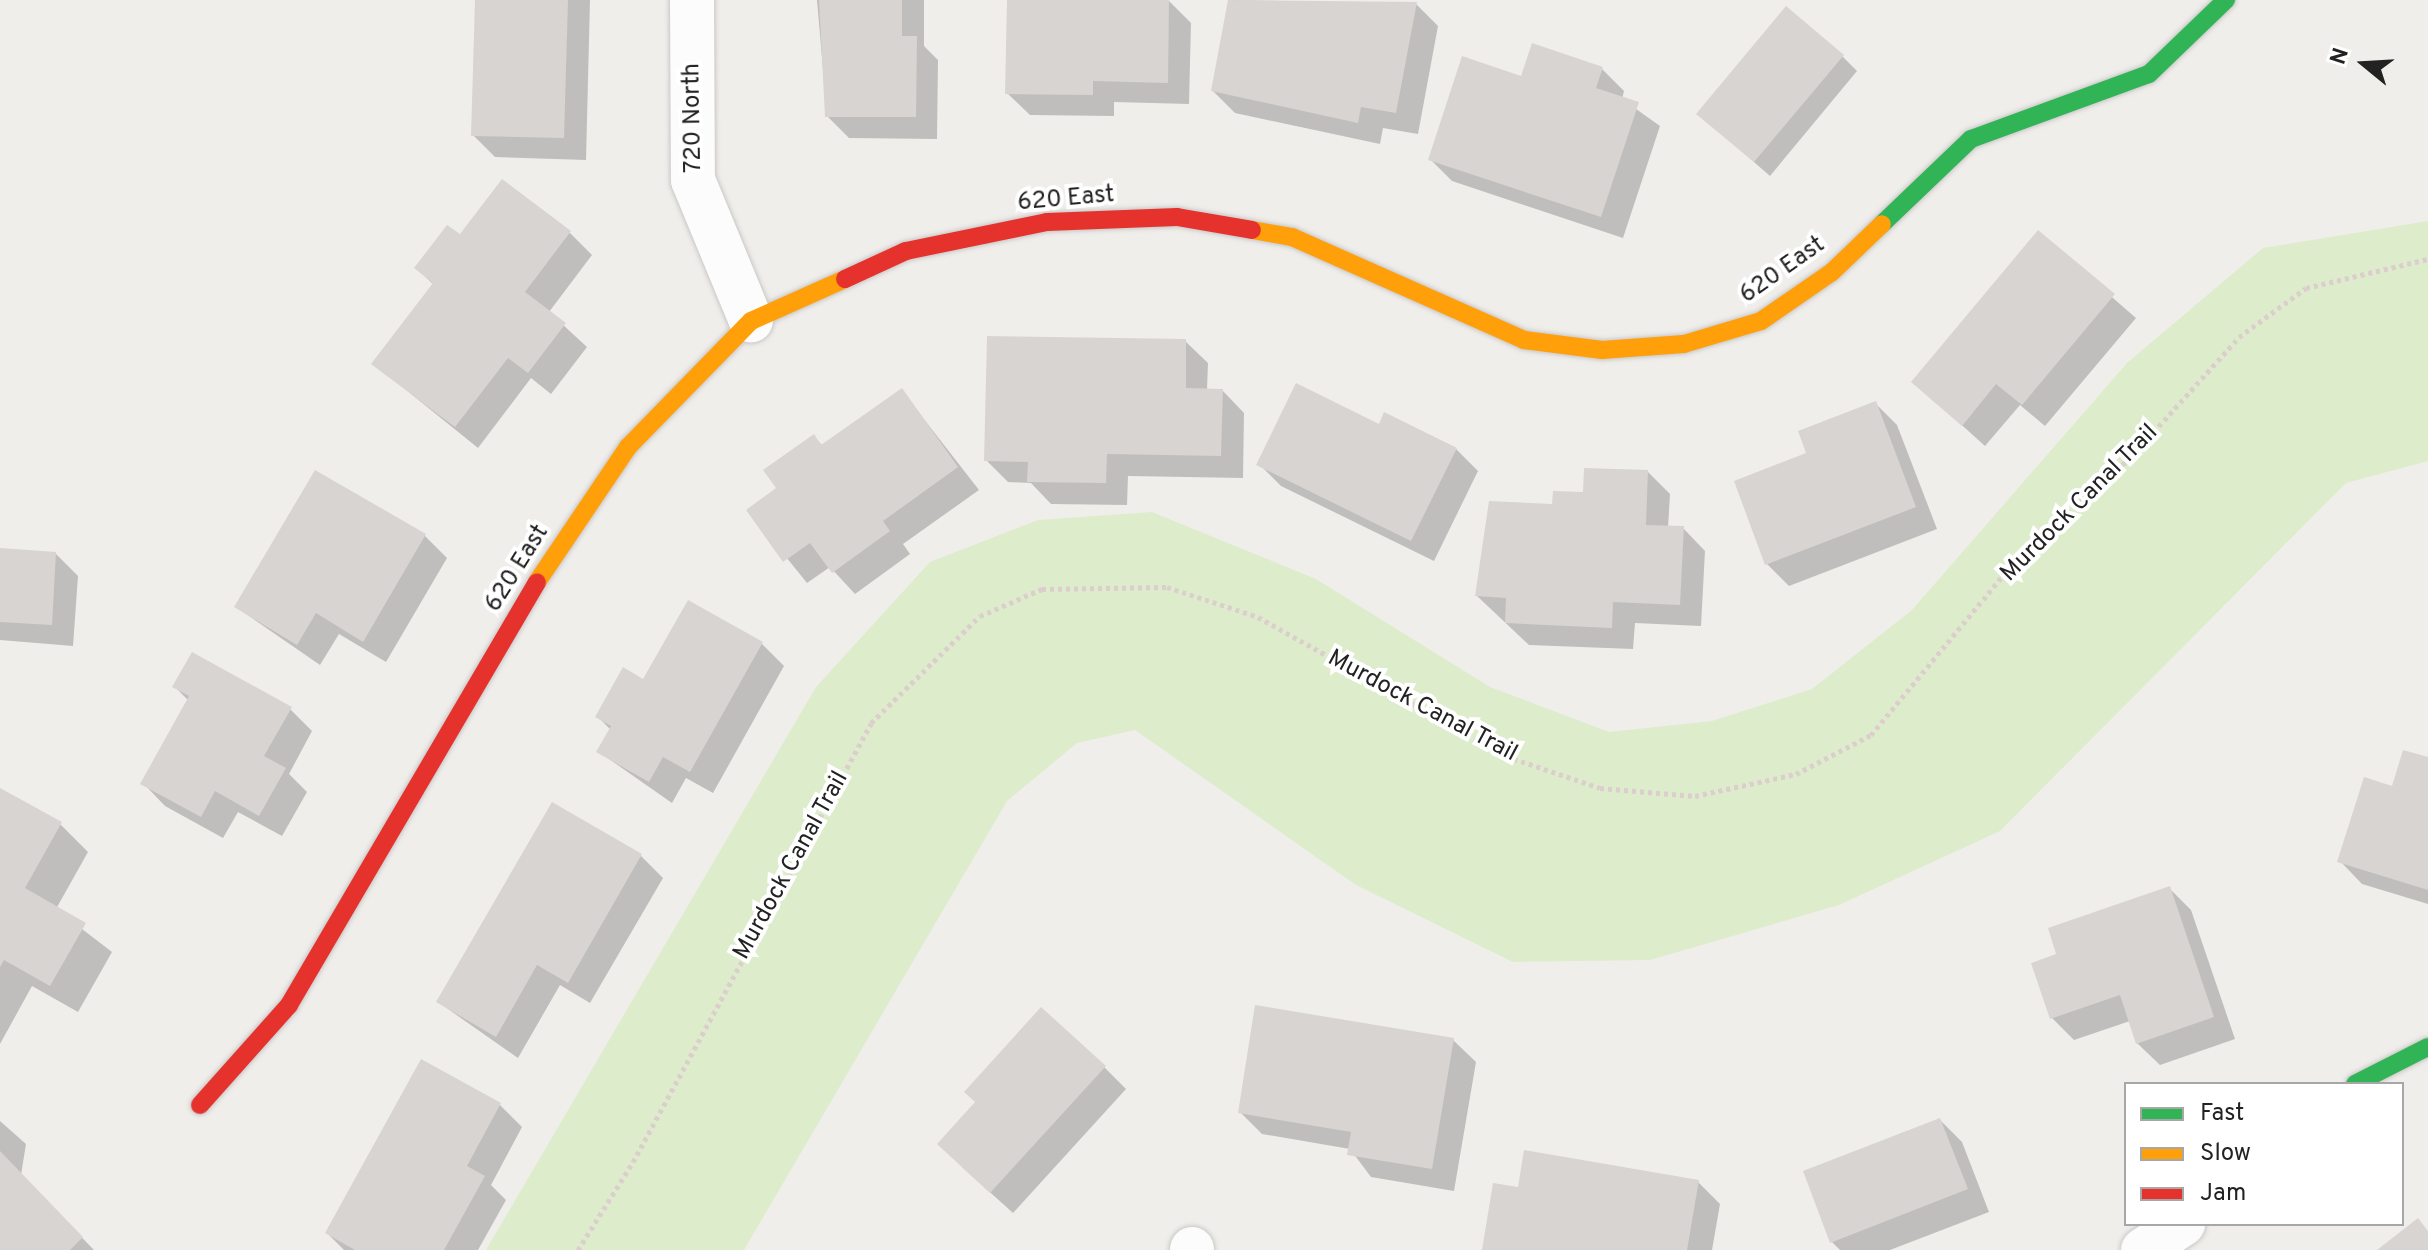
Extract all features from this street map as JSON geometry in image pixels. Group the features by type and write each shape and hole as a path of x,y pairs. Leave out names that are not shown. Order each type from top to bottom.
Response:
{"street":[{"name":"720 North","path":"692,0 693,180 751,321"},
{"name":"620 East","path":"200,1105 289,1005 542,573 628,447 751,321 906,251 1047,222 1177,217 1292,237 1524,340 1602,350 1684,344 1761,321 1832,272 1971,139 2149,74 2226,0"},
{"path":"2359,1082 2428,1047"},
{"path":"2143,1250 2180,1226"}],"path":[{"name":"Murdock Canal Trail","path":"578,1250 633,1162 871,723 980,616 1042,589 1167,587 1258,617 1506,756 1600,788 1695,796 1796,774 1871,735 2015,561 2132,456 2239,337 2306,288 2428,259"}],"green space":[{"path":"2428,221 2428,461 2346,483 2000,831 1839,905 1650,960 1513,962 1356,885 1135,730 1077,743 1007,801 744,1250 486,1250 816,687 930,562 1038,520 1152,512 1316,579 1490,687 1609,732 1712,721 1812,689 1912,610 2127,363 2263,248"}],"building":[{"path":"475,0 568,0 564,138 471,136"},
{"path":"819,0 902,0 902,36 917,36 916,117 825,117"},
{"path":"1007,0 1169,0 1168,83 1093,81 1093,95 1005,94"},
{"path":"1228,0 1417,2 1396,113 1361,107 1358,123 1211,91"},
{"path":"1786,6 1844,55 1754,162 1696,114"},
{"path":"1532,43 1603,67 1596,88 1639,102 1601,217 1428,160 1462,56 1521,76"},
{"path":"502,179 571,231 525,292 566,323 528,373 508,358 455,427 371,364 433,283 414,268 447,225 460,234"},
{"path":"2038,230 2115,294 2022,405 1996,384 1962,426 1911,382"},
{"path":"987,336 1186,339 1186,388 1223,389 1221,456 1107,454 1106,483 1027,482 1028,462 984,461"},
{"path":"1296,383 1379,424 1384,412 1457,448 1411,541 1256,465"},
{"path":"902,388 958,467 883,521 890,531 832,573 810,543 783,562 746,510 776,488 763,470 814,434 821,445"},
{"path":"1876,401 1916,507 1765,565 1734,481 1806,453 1798,431"},
{"path":"1584,468 1648,470 1646,525 1684,526 1680,605 1613,602 1612,628 1505,623 1506,598 1475,596 1489,501 1552,504 1553,491 1583,492"},
{"path":"315,470 426,534 363,642 316,613 297,645 234,607"},
{"path":"0,548 56,552 52,625 0,622"},
{"path":"688,600 763,642 690,772 663,757 649,782 596,752 611,726 595,717 623,667 643,679"},
{"path":"192,652 292,707 264,756 286,768 259,816 215,791 201,817 140,784 189,696 172,687"},
{"path":"2403,750 2428,757 2428,890 2337,862 2364,777 2392,786"},
{"path":"0,788 62,822 25,888 86,923 50,986 4,960 0,967"},
{"path":"552,802 642,854 568,983 537,965 496,1037 436,1002"},
{"path":"2170,886 2214,1017 2136,1044 2120,995 2050,1019 2031,963 2056,954 2048,928"},
{"path":"1255,1005 1454,1038 1432,1169 1347,1155 1351,1132 1238,1113"},
{"path":"1041,1007 1106,1066 990,1193 937,1144 975,1102 964,1092"},
{"path":"421,1059 501,1103 467,1166 485,1176 444,1250 355,1250 325,1233"},
{"path":"1940,1118 1968,1189 1830,1243 1803,1171"},
{"path":"1524,1150 1699,1180 1687,1250 1482,1250 1493,1183 1518,1187"},
{"path":"0,1151 83,1237 70,1250 0,1250"},
{"path":"2418,1218 2428,1231 2428,1250 2377,1250"}],"traffic: fast":[{"path":"1882,224 1971,139 2149,74 2226,0"},
{"path":"2359,1082 2428,1047"}],"traffic: slow":[{"path":"1252,230 1292,237 1524,340 1602,350 1684,344 1761,321 1832,272 1882,224"},
{"path":"537,582 628,447 751,321 845,279"}],"traffic: jam":[{"path":"845,279 906,251 1047,222 1177,217 1252,230"},
{"path":"200,1105 289,1005 537,582"}]}
